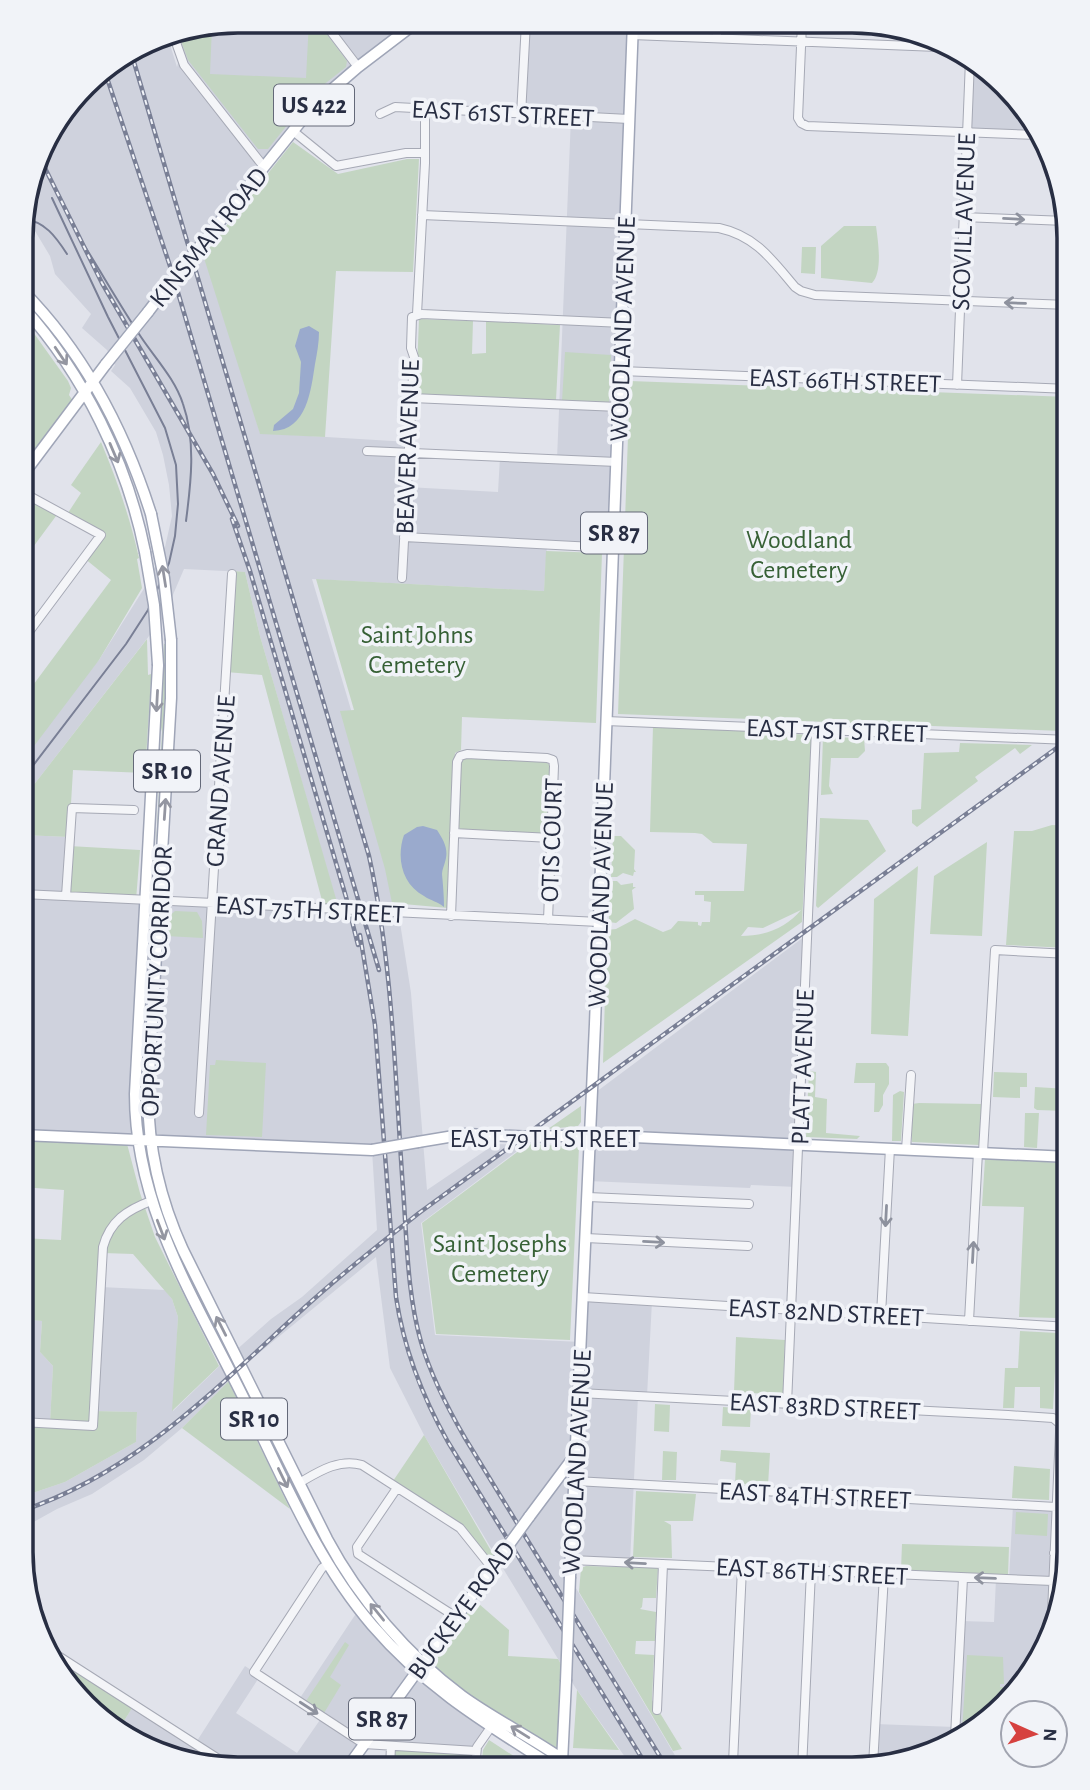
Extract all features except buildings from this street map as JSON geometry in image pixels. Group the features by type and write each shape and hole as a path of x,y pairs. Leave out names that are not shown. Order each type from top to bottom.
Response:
{"main road":[{"name":"KINSMAN ROAD","path":"33,461 106,364 323,96 402,34"},
{"name":"WOODLAND AVENUE","path":"561,1757 588,1197 632,35"},
{"name":"OPPORTUNITY CORRIDOR","path":"33,302 59,332 92,382 127,448 151,514 164,578 171,640 171,698 148,1093 150,1141 162,1194 175,1231 327,1539 352,1581 420,1667 549,1757"},
{"name":"OPPORTUNITY CORRIDOR","path":"33,320 55,347 83,393 119,466 133,504 154,605 158,665 135,1072 138,1140 151,1201 180,1272 302,1516 328,1564 364,1616 456,1704 545,1757"},
{"name":"EAST 79TH STREET","path":"33,1135 372,1150 466,1134 533,1137 590,1135 1056,1156"},
{"name":"BUCKEYE ROAD","path":"355,1757 576,1454"}],"street":[{"path":"717,33 717,38"},
{"path":"801,33 798,118 807,126 1028,135"},
{"path":"333,34 358,67"},
{"path":"521,115 525,34"},
{"path":"632,35 923,46"},
{"path":"176,43 184,65 264,167"},
{"name":"SCOVILL AVENUE","path":"957,385 969,71"},
{"name":"EAST 61ST STREET","path":"380,114 395,107 629,119"},
{"name":"BEAVER AVENUE","path":"402,578 414,357 411,348 422,215 425,110"},
{"path":"293,131 338,167 407,153 423,153"},
{"path":"422,215 719,228 733,231 757,244 801,291 815,295 1057,305"},
{"path":"963,217 1056,221"},
{"path":"415,315 623,323"},
{"name":"EAST 66TH STREET","path":"621,371 1057,389"},
{"path":"412,398 619,407"},
{"path":"367,451 617,462"},
{"path":"33,498 101,535 33,621"},
{"path":"404,537 613,548"},
{"name":"GRAND AVENUE","path":"199,1113 232,574"},
{"name":"EAST 71ST STREET","path":"606,721 1057,739"},
{"name":"PLATT AVENUE","path":"787,1404 816,729"},
{"name":"OTIS COURT","path":"454,833 457,762 460,756 467,754 553,760 548,920"},
{"path":"66,896 72,808 134,810"},
{"path":"451,916 454,833 551,838"},
{"name":"EAST 75TH STREET","path":"33,894 599,922"},
{"path":"969,1321 995,950 1056,953"},
{"path":"906,1150 911,1075"},
{"path":"881,1315 890,1148"},
{"path":"588,1197 749,1204"},
{"path":"33,1423 93,1426 104,1243 110,1229 122,1216 151,1201"},
{"path":"586,1238 748,1246"},
{"name":"EAST 82ND STREET","path":"583,1297 1056,1326"},
{"name":"EAST 83RD STREET","path":"579,1393 1056,1419"},
{"path":"299,1483 332,1466 354,1463 362,1465 460,1528 494,1564"},
{"name":"EAST 84TH STREET","path":"575,1481 1056,1504"},
{"path":"397,1488 357,1547 358,1554 456,1617"},
{"path":"1054,1587 1056,1504"},
{"name":"EAST 86TH STREET","path":"571,1560 1053,1581"},
{"path":"328,1564 322,1568 254,1672 364,1744 476,1751"},
{"path":"657,1710 663,1564"},
{"path":"733,1757 742,1568"},
{"path":"803,1757 811,1571"},
{"path":"874,1755 884,1575"},
{"path":"955,1728 963,1577"},
{"path":"65,1660 213,1755"},
{"path":"476,1757 476,1751 491,1727"},
{"path":"390,1757 391,1746"}],"shaded area":[{"path":"717,33 717,38 633,35 613,548 547,545 544,591 312,579 363,750 391,865 411,993 427,1190 495,1144 525,1145 421,1223 435,1335 581,1342 583,1297 652,1301 647,1396 638,1396 630,1562 572,1560 570,1578 676,1757 625,1757 575,1687 504,1570 424,1435 390,1368 376,1257 254,1357 182,1428 144,1460 92,1494 33,1522 33,1493 65,1482 136,1442 137,1412 94,1411 100,1287 165,1290 172,1299 178,1317 173,1411 271,1319 302,1297 377,1230 372,1150 33,1135 33,835 69,837 66,896 338,908 260,636 245,572 184,569 163,618 33,786 33,723 99,660 145,587 165,547 172,516 169,485 156,432 130,388 111,371 115,365 107,350 82,328 91,314 55,274 50,256 34,229 37,198 44,172 61,136 84,103 113,76 147,54 170,45 177,67 178,63 257,163 256,169 200,235 260,433 409,442 407,487 498,492 500,457 557,459 571,117 521,115 525,34"},
{"path":"225,34 402,34 323,96 264,167 184,65 176,43 198,37"},
{"path":"969,71 997,93 1028,135 966,132"},
{"path":"808,934 797,1187 751,1185 750,1188 588,1181 592,1095"},
{"path":"33,1320 42,1321 40,1352 53,1366 50,1424 33,1423"},
{"path":"1013,1505 1056,1507 1053,1593 1036,1643 1022,1666 987,1706 954,1729 905,1750 873,1755 875,1724 955,1727 961,1621 994,1622 996,1579 1009,1579"},
{"path":"359,1609 491,1727 476,1751 364,1744 355,1757 238,1757 185,1750 160,1741 124,1721 134,1705 195,1744 245,1666 260,1676 236,1713 297,1753 322,1717 298,1701"}],"green space":[{"path":"308,34 327,34 347,61 346,67 312,94 268,149 258,149 188,60 181,42 212,35 210,74 306,78"},
{"path":"293,142 338,174 407,159 419,159 413,272 336,271 325,437 260,434 203,255"},
{"path":"844,226 876,226 879,264 872,283 821,278 821,246"},
{"path":"802,247 816,247 815,274 801,273"},
{"path":"419,319 473,321 472,354 486,353 486,321 560,325 556,400 416,394"},
{"path":"33,332 68,381 71,388 69,395 75,404 33,461"},
{"path":"565,352 611,355 609,403 562,401"},
{"name":"Woodland Cemetery","path":"630,381 1057,397 1057,731 618,714"},
{"path":"101,442 132,528 142,588 99,660 33,747 33,685 111,580 84,558 100,536 66,516 81,493 71,485"},
{"path":"33,498 59,512 33,547"},
{"name":"Saint Johns Cemetery","path":"546,551 602,553 596,723 462,717 461,750 455,753 448,908 392,903 385,869 340,711 354,710 316,579 544,591"},
{"path":"233,571 245,572 260,636 339,909 324,908 262,675 226,672"},
{"path":"147,639 148,675 151,674 151,681 145,773 73,770 69,837 33,835 33,786"},
{"path":"164,644 167,644 169,665 154,883 162,732 160,722"},
{"path":"653,726 812,735 802,922 603,1063 607,930 616,929 635,919 663,932 671,929 678,921 698,922 701,926 702,922 710,922 711,902 704,901 704,895 695,895 695,891 744,891 747,844 713,843 702,834 695,833 650,832","holes":["801,910 789,922 774,930 741,936 748,927 763,928"]},
{"path":"823,737 864,738 865,751 858,758 831,758 829,786 833,794 821,795"},
{"path":"960,743 1032,745 1020,754 1015,748 975,777 978,781 917,827 912,823 912,810 921,809 924,753 959,752"},
{"path":"464,758 544,761 550,765 548,828 543,834 460,829 457,825 460,763"},
{"path":"820,818 868,820 886,851 818,908 816,906"},
{"path":"1057,825 1056,947 1006,945 1014,831 1032,831"},
{"path":"613,836 621,836 635,850 636,872 633,876 623,873 611,877"},
{"path":"987,842 982,936 930,934 934,876"},
{"path":"69,846 140,850 136,900 66,896"},
{"path":"918,866 908,1036 871,1034 874,899"},
{"path":"610,881 617,881 621,885 633,883 633,887 636,887 632,890 634,909 616,923 609,922"},
{"path":"175,911 197,912 202,921 203,938 166,936 167,918"},
{"path":"216,1060 266,1063 262,1137 206,1135 210,1065 215,1065"},
{"path":"856,1063 886,1063 889,1067 889,1084 879,1112 874,1112 875,1083 854,1083"},
{"path":"809,1071 816,1072 815,1097 827,1099 826,1133 860,1136 857,1139 806,1137"},
{"path":"994,1072 1027,1073 1027,1087 1020,1087 1020,1098 993,1097"},
{"path":"1035,1087 1056,1088 1056,1111 1034,1108"},
{"path":"904,1092 901,1141 892,1141 893,1095"},
{"path":"912,1104 982,1104 979,1145 912,1142"},
{"path":"581,1106 581,1122 578,1126 548,1129"},
{"path":"1025,1113 1039,1113 1037,1148 1024,1147"},
{"path":"33,1136 126,1140 155,1237 219,1366 172,1411 178,1317 172,1299 133,1254 103,1253 94,1411 137,1412 136,1442 65,1482 33,1493 33,1422 50,1423 53,1366 40,1352 42,1321 33,1320 33,1239 61,1240 64,1190 33,1188"},
{"name":"Saint Josephs Cemetery","path":"528,1144 579,1147 570,1340 436,1334 422,1223"},
{"path":"985,1159 1056,1163 1056,1318 1019,1317 1024,1207 982,1206"},
{"path":"1020,1331 1056,1333 1053,1409 1040,1408 1040,1387 1015,1387 1014,1408 1003,1408 1005,1368 1018,1368"},
{"path":"736,1337 785,1340 783,1395 734,1392"},
{"path":"229,1381 232,1389 290,1509 182,1428"},
{"path":"655,1404 670,1405 669,1432 654,1431"},
{"path":"723,1407 751,1409 750,1427 722,1426"},
{"path":"424,1435 497,1561 492,1568 463,1531 391,1484"},
{"path":"721,1450 770,1453 768,1485 735,1484 736,1463 720,1461"},
{"path":"663,1451 677,1452 676,1480 662,1480"},
{"path":"1014,1466 1050,1469 1049,1500 1012,1498"},
{"path":"636,1491 696,1494 693,1521 664,1521 671,1525 672,1558 633,1557"},
{"path":"1016,1512 1048,1514 1047,1536 1015,1534"},
{"path":"902,1544 1009,1547 1008,1575 901,1570"},
{"path":"581,1568 658,1568 656,1598 643,1598 640,1609 656,1612 655,1641 636,1641 635,1654 654,1655 652,1700 682,1749 673,1751 579,1592"},
{"path":"471,1597 509,1630 508,1656 558,1659 566,1673 562,1757 477,1706 424,1662"},
{"path":"345,1642 349,1645 330,1677 341,1685 324,1713 306,1701"},
{"path":"967,1655 1003,1657 1004,1684 1000,1684 1000,1687 1003,1687 1003,1690 987,1706 962,1723"},
{"path":"66,1661 134,1705 124,1721 93,1697"},
{"path":"577,1690 619,1750 573,1748"},
{"path":"489,1740 515,1757 482,1757"},
{"path":"391,1746 476,1751 476,1757 390,1757"}],"water":[{"path":"309,326 319,332 309,396 300,416 293,424 273,431 274,425 293,409 299,393 301,362 295,346 300,329"},
{"path":"423,826 437,830 445,845 446,857 442,874 444,907 416,891 403,870 401,853 404,835"}],"tram line":[{"path":"33,766 126,644 148,610 169,563 178,504 176,465 165,428 108,317 52,198"},
{"path":"34,221 44,226 67,254"},
{"path":"79,237 133,325 170,377 183,404 191,447 186,521"}],"railway":[{"path":"134,62 369,856 388,980 408,1266 421,1342 440,1391 465,1438 660,1757"},
{"path":"108,80 171,269 379,970"},
{"path":"45,169 102,283 213,474 238,526"},
{"path":"232,519 250,571 358,945"},
{"path":"33,1506 63,1495 138,1451 207,1397 332,1283 419,1213 1057,748"},
{"path":"360,935 375,1025 396,1297 415,1372 448,1442 641,1757"}]}
